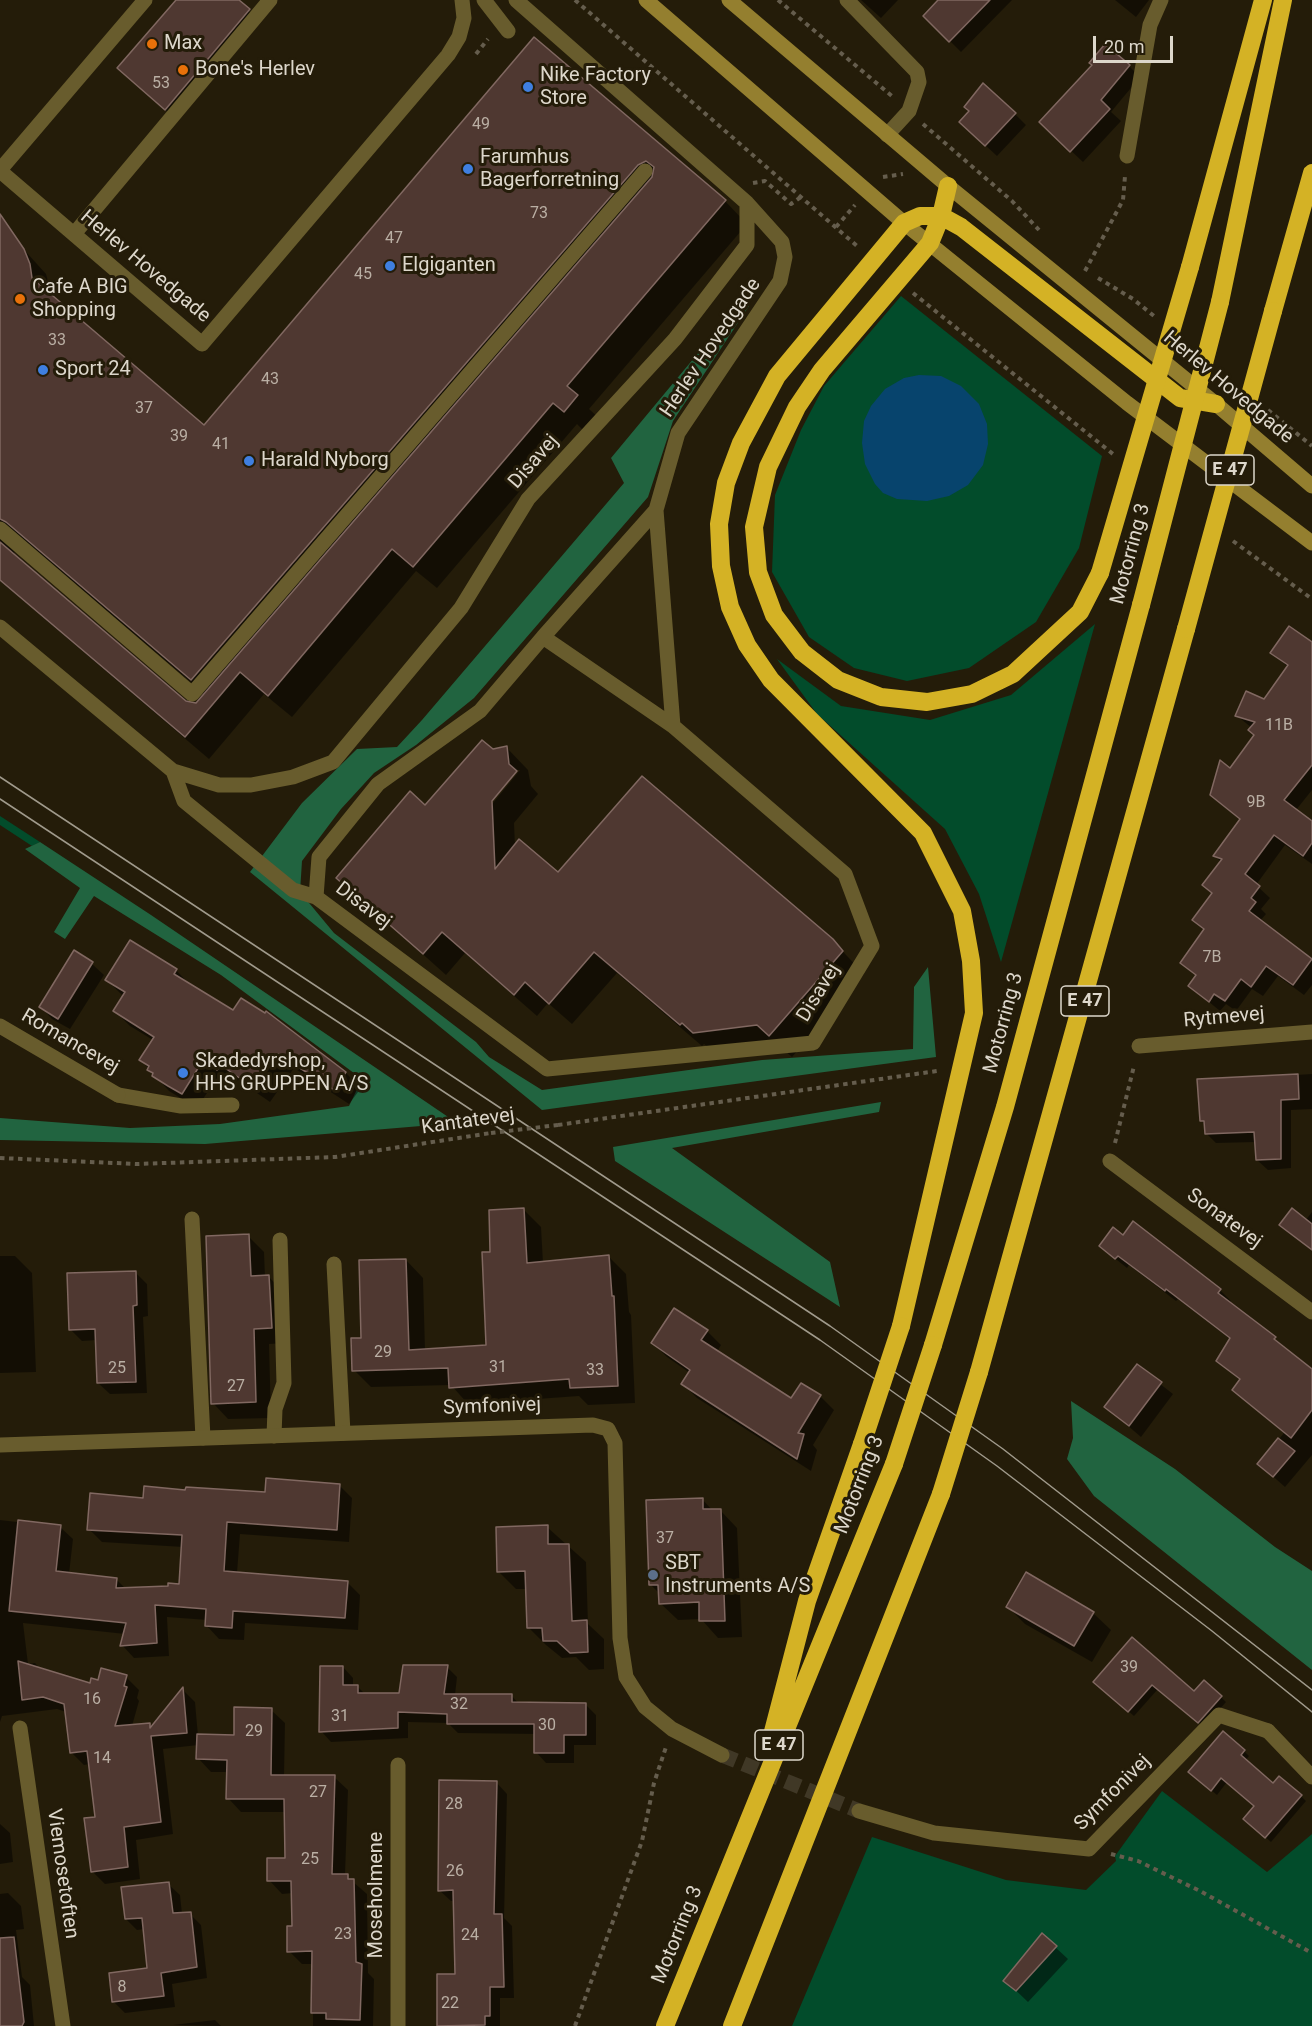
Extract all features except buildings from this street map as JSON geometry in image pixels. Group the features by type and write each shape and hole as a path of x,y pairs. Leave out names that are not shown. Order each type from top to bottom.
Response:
{"highway":[{"path":"948,186 941,216 930,243 822,370 797,407 768,467 754,527 758,572 774,615 802,652 838,680 881,697 927,702 972,694 1013,674 1080,612 1100,573 1190,267 1263,0"},
{"name":"Motorring 3","path":"665,2026 894,1464 933,1345 1005,1107 1141,605 1220,302 1283,0"},
{"name":"E 47","path":"732,2026 941,1494 979,1372 1312,173"},
{"path":"750,1816 807,1601 901,1326 974,1013 971,961 962,911 923,833 771,680 747,645 730,607 720,566 719,524 726,483 741,443 777,376 904,223 920,216 941,216 961,227 1180,398 1216,404"}],"main road":[{"path":"646,0 904,223 1127,403 1312,543"},
{"name":"Herlev Hovedgade","path":"729,0 948,186 1216,404 1312,486"}],"street":[{"path":"0,170 145,0"},
{"path":"74,234 270,0"},
{"name":"Herlev Hovedgade","path":"0,170 202,344 448,55 459,38 464,18 462,0"},
{"path":"484,0 508,31"},
{"name":"Herlev Hovedgade","path":"516,0 747,203 782,242 785,257 780,281 678,433 656,510 673,726"},
{"path":"847,0 917,72 919,82 909,111 887,135"},
{"path":"1127,156 1150,25 1161,0"},
{"path":"0,529 192,694 645,171"},
{"name":"Disavej","path":"0,627 173,771 219,785 251,785 292,777 333,762 461,608 528,499 675,339 747,245 747,203"},
{"name":"Disavej","path":"316,897 319,857 378,784 480,711 656,510"},
{"name":"Disavej","path":"173,771 184,801 293,890 316,897 547,1070 813,1043 872,946 845,874 673,726 543,637"},
{"name":"Romancevej","path":"0,1026 118,1095 181,1106 232,1105"},
{"name":"Rytmevej","path":"1139,1046 1312,1032"},
{"name":"Sonatevej","path":"1110,1161 1312,1312"},
{"path":"192,1219 203,1438"},
{"path":"274,1436 275,1409 284,1383 280,1240"},
{"path":"334,1264 343,1434"},
{"name":"Symfonivej","path":"0,1445 592,1425 608,1429 615,1443 620,1638 626,1677 645,1707 672,1729 722,1755"},
{"name":"Symfonivej","path":"859,1811 934,1833 1089,1849 1219,1714 1268,1731 1312,1777"},
{"name":"Viemosetoften","path":"20,1728 63,2026"},
{"name":"Moseholmene","path":"398,1765 398,2026"}],"path":[{"path":"575,0 872,260"},
{"path":"778,0 1012,201 1040,232"},
{"path":"1085,271 1123,200 1127,156"},
{"path":"1077,265 1133,299 1160,321"},
{"path":"898,281 1119,458"},
{"path":"1267,409 1312,446"},
{"path":"1225,536 1312,599"},
{"path":"1110,1161 1139,1046"},
{"name":"Kantatevej","path":"0,1158 137,1164 335,1157 937,1071"},
{"path":"575,2026 642,1841 654,1783 672,1729"},
{"path":"1089,1849 1138,1861 1200,1891 1312,1953"}],"green space":[{"path":"748,293 749,306 673,421 648,497 474,698 416,745 374,773 341,809 302,861 300,892 334,933 476,1042 489,1057 542,1090 762,1060 913,1049 914,987 928,967 936,1057 542,1110 250,872 302,803 357,749 397,747 422,720 624,483 611,458"},
{"path":"901,296 1102,456 1079,548 1036,622 969,668 907,681 854,668 809,637 772,572 775,495 801,430 824,386"},
{"path":"1095,624 1001,962 979,894 945,829 817,714 777,659 841,706 930,720 1011,695"},
{"path":"0,816 40,842 32,846 0,825"},
{"path":"40,842 457,1123 205,1144 0,1140 0,1118 130,1128 220,1124 349,1106 362,1079 221,975 94,896 65,939 54,932 80,888 25,849"},
{"path":"881,1102 879,1112 672,1148 830,1262 840,1307 615,1161 613,1147"},
{"path":"1071,1401 1175,1469 1275,1547 1312,1571 1312,1670 1094,1496 1067,1459 1073,1438"},
{"path":"1162,1791 1267,1872 1312,1834 1312,2026 792,2026 872,1837 1006,1880 1086,1890 1116,1861 1115,1856"}],"water":[{"path":"919,375 941,376 961,386 979,404 987,424 988,444 983,465 968,485 949,496 927,501 897,499 883,493 875,484 865,464 862,443 864,421 871,406 885,389 904,378"}],"tunnel":[{"path":"722,1755 859,1811"}],"tram line":[{"path":"0,777 830,1326 1003,1449 1312,1690"},
{"path":"0,799 820,1340 997,1466 1212,1631 1312,1712"}],"place":[{"name":"Max","path":"152,44"},
{"name":"Bone's Herlev","path":"183,70"},
{"name":"Nike Factory Store","path":"528,87"},
{"name":"Farumhus Bagerforretning","path":"468,169"},
{"name":"Elgiganten","path":"390,266"},
{"name":"Cafe A BIG Shopping","path":"20,299"},
{"name":"Sport 24","path":"43,370"},
{"name":"Harald Nyborg","path":"249,461"},
{"name":"Skadedyrshop, HHS GRUPPEN A/S","path":"183,1073"},
{"name":"SBT Instruments A/S","path":"653,1575"}]}
